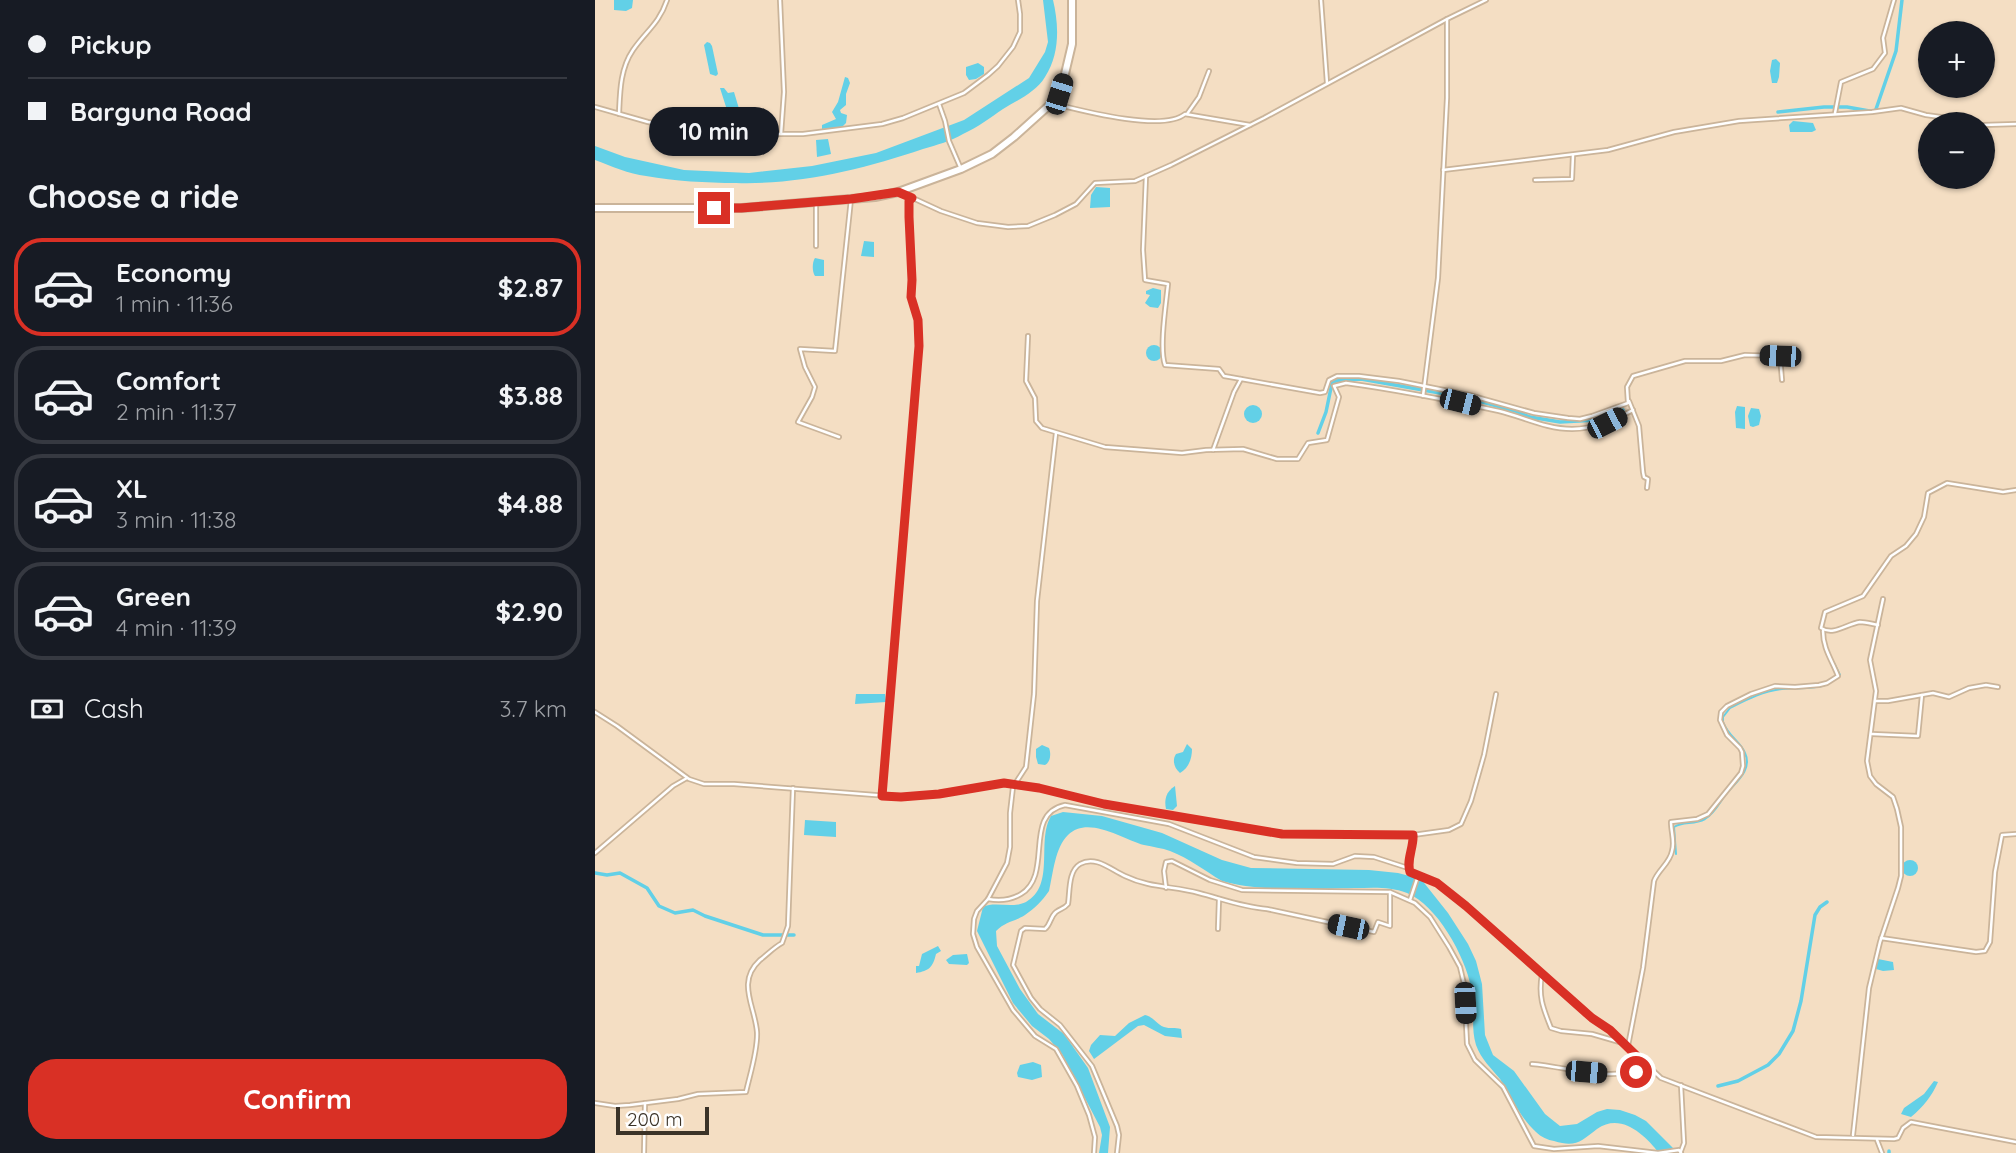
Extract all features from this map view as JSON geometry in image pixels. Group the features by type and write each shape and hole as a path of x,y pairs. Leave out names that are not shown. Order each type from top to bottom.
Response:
{"main road":[{"path":"595,208 741,208 851,199 898,192 961,169 992,154 1022,131 1052,104 1059,94 1072,44 1072,0"}],"street":[{"path":"619,114 623,71 628,57 657,23 667,0"},
{"path":"780,0 784,92 781,134"},
{"path":"595,107 648,122 722,134 803,134 882,124 939,104 971,89 998,66 1013,47 1020,32 1018,0"},
{"path":"1321,0 1327,83"},
{"path":"898,192 977,223 1008,227 1028,226 1076,204 1095,183 1135,181 1146,176 1250,125 1486,0"},
{"path":"1834,114 1842,82 1874,69 1885,53 1883,37 1894,0"},
{"path":"1423,396 1436,301 1447,98 1447,19"},
{"path":"1052,104 1143,121 1179,119 1187,114 1199,97 1209,71"},
{"path":"939,104 949,141 961,169"},
{"path":"1443,170 1608,150 1674,132 1739,121 1872,113 1901,108 1918,113"},
{"path":"1187,114 1250,125"},
{"path":"1995,125 2016,124"},
{"path":"1535,180 1572,179 1573,155"},
{"path":"1146,176 1143,250 1145,280 1168,284 1163,361 1165,365 1219,369 1224,376 1319,393 1325,392 1327,382 1337,376 1366,376 1469,394 1534,413 1580,419 1626,404 1629,400"},
{"path":"882,796 919,346 918,320 911,297 909,201 912,198"},
{"path":"839,437 798,422 815,387 800,349 835,351 851,199"},
{"path":"816,202 816,246"},
{"path":"1028,336 1026,380 1035,398 1036,421 1042,428 1105,447 1182,453 1243,449 1277,459 1298,459 1308,443 1327,440 1339,397 1334,388 1337,384 1346,383 1423,396 1505,413 1536,424 1573,429 1607,423 1633,410"},
{"path":"1647,488 1639,426 1627,387 1633,376 1685,361 1721,361 1745,355 1780,356 1781,380"},
{"path":"1213,450 1241,379"},
{"path":"1056,433 1037,601 1031,731 1026,767 1015,784 1007,863 988,899 977,911 973,934 977,947 1020,1021 1035,1036 1056,1049 1077,1086 1095,1137 1094,1153"},
{"path":"1627,1046 1643,968 1654,881 1672,855 1671,822 1697,819 1708,814 1738,778 1743,766 1742,752 1724,730 1720,719 1721,712 1731,703 1759,691 1775,687 1819,685 1839,676 1827,655 1823,640 1821,628 1825,612 1863,596 1891,556 1906,546 1916,534 1924,517 1928,493 1947,483 2003,492 2016,490"},
{"path":"1853,1137 1870,988 1881,938 1901,876 1902,827 1893,797 1875,784 1867,761 1876,691 1870,660 1883,599"},
{"path":"1823,631 1831,632 1863,622 1878,625"},
{"path":"1875,701 1933,693 1949,697 1969,688 1986,685 1998,687"},
{"path":"595,712 687,778 704,784 901,797 939,794 1004,783 1104,804 1282,834 1413,835 1449,830 1461,824 1471,802 1484,755 1496,694"},
{"path":"1871,734 1918,736 1922,695"},
{"path":"595,853 673,786 687,778"},
{"path":"595,1103 615,1106 698,1094 746,1092 757,1042 757,1030 747,990 750,975 754,965 782,943 787,926 793,788"},
{"path":"988,899 1012,898 1023,893 1031,884 1036,874 1043,822 1055,807 1065,805 1168,824 1254,857 1313,864 1333,864 1355,856 1374,857 1409,868"},
{"path":"1881,938 1976,952 1985,951 1990,942 1995,872 2002,835 2016,834"},
{"path":"1413,835 1410,872 1437,883 1466,906 1592,1018 1610,1030 1661,1078 1816,1137 1898,1138 1903,1128 1911,1122 2016,1142"},
{"path":"1117,1153 1117,1126 1091,1066 1060,1025 1031,998 1013,965 1021,931 1025,928 1045,929 1056,911 1066,908 1076,868 1082,863 1098,861 1143,883 1197,892 1252,908 1374,932 1378,922 1390,926 1390,892"},
{"path":"1166,888 1164,866 1166,862 1172,861 1210,880 1241,890 1390,892 1410,900 1430,917 1460,967 1464,984 1467,1044 1475,1060 1503,1087 1534,1146 1532,1153"},
{"path":"1410,900 1419,875"},
{"path":"1218,929 1219,899"},
{"path":"1542,974 1539,992 1551,1028 1593,1034 1627,1046"},
{"path":"1532,1065 1605,1074 1636,1072 1648,1067"},
{"path":"1534,1146 1554,1149 1598,1146 1658,1153 1680,1152 1684,1143 1681,1086"},
{"path":"644,1153 645,1103"},
{"path":"1877,1138 1882,1153"}],"water":[{"path":"614,0 633,0 632,8 626,11 614,10"},
{"path":"1043,0 1053,0 1057,29 1056,49 1045,77 1026,95 974,128 944,143 831,174 760,183 657,178 627,172 595,160 595,146 625,157 684,170 749,173 812,166 876,153 964,120 1029,78 1048,42"},
{"path":"707,42 712,46 718,74 716,76 710,74 704,45"},
{"path":"1776,59 1780,63 1779,77 1777,83 1772,83 1770,71 1772,60"},
{"path":"978,63 984,67 984,74 969,80 966,67"},
{"path":"845,77 850,83 846,105 840,110 847,115 846,123 842,127 822,129 822,125 836,119 832,112 838,102"},
{"path":"720,88 724,88 728,93 734,92 740,112 735,118 736,133 725,130 727,110"},
{"path":"1793,121 1813,123 1816,130 1790,132 1789,125"},
{"path":"828,139 831,154 817,157 816,140"},
{"path":"1096,187 1110,188 1110,207 1090,208 1091,195"},
{"path":"864,241 874,242 874,257 861,256"},
{"path":"815,258 824,260 824,276 814,274"},
{"path":"1153,288 1161,290 1161,303 1158,308 1145,303 1150,295 1146,294 1146,291"},
{"path":"1154,345 1160,347 1160,359 1154,361 1148,359 1146,353 1148,347"},
{"path":"1253,405 1259,408 1262,414 1259,420 1253,423 1247,420 1244,414 1247,408"},
{"path":"1737,406 1745,407 1745,429 1736,428"},
{"path":"1751,408 1759,409 1761,416 1759,425 1753,427 1750,426 1748,416"},
{"path":"856,694 885,694 886,702 855,704"},
{"path":"1187,744 1192,749 1191,759 1180,773 1174,759 1176,754 1183,752"},
{"path":"1042,745 1049,748 1050,752 1045,765 1038,764 1036,757 1036,749"},
{"path":"1175,786 1177,806 1173,810 1166,809 1166,796"},
{"path":"1063,812 1102,816 1162,833 1222,860 1251,868 1369,870 1421,879 1448,913 1476,961 1482,984 1485,1035 1493,1055 1514,1071 1545,1114 1560,1126 1577,1124 1607,1109 1620,1110 1646,1121 1678,1153 1659,1153 1640,1133 1623,1124 1606,1124 1582,1140 1568,1144 1549,1140 1536,1132 1478,1050 1473,1030 1471,987 1463,961 1439,920 1418,899 1394,889 1287,889 1253,887 1222,881 1170,851 1144,845 1105,830 1085,827 1068,835 1060,846 1049,891 1044,898 1025,915 996,931 997,946 1020,989 1038,1014 1064,1034 1088,1068 1110,1127 1108,1153 1099,1153 1102,1135 1100,1127 1062,1054 1032,1026 1013,1003 977,931 983,907 1021,904 1035,894 1043,874 1047,826 1051,816"},
{"path":"805,820 836,822 836,837 804,835"},
{"path":"1910,860 1916,862 1916,874 1910,876 1904,874 1902,868 1904,862"},
{"path":"938,946 941,951 936,954 932,965 927,970 916,973 916,966 919,966 922,954"},
{"path":"967,954 967,965 949,964 946,960 953,955"},
{"path":"1878,959 1893,962 1894,970 1876,969"},
{"path":"1145,1015 1164,1027 1181,1029 1182,1038 1165,1036 1144,1025 1138,1026 1094,1059 1089,1051 1100,1035 1115,1036 1129,1023"},
{"path":"1033,1062 1041,1065 1042,1077 1032,1080 1018,1077 1020,1065"},
{"path":"1934,1081 1938,1082 1930,1097 1911,1117 1901,1114 1904,1108 1924,1094"}],"waterway":[{"path":"1778,112 1824,107 1847,107 1875,112 1896,51 1902,0"},
{"path":"1318,433 1332,383 1361,379 1468,398 1530,417 1560,422 1597,420 1623,410"},
{"path":"1830,682 1840,675 1834,663"},
{"path":"1676,854 1674,827 1708,817 1745,771 1745,753 1723,722 1723,717 1730,708 1768,692 1825,685"},
{"path":"595,873 620,873 647,888 659,906 675,913 693,910 763,935 794,935"},
{"path":"1718,1086 1738,1081 1768,1065 1779,1054 1793,1031 1801,1001 1815,915 1827,902"}],"route":[{"path":"714,208 851,199 898,192 912,198 909,201 911,297 918,320 919,346 882,796 939,794 1004,783 1249,830 1298,836 1413,835 1414,842 1408,866 1410,872 1437,883 1592,1018 1610,1030 1648,1067 1636,1072"}]}
